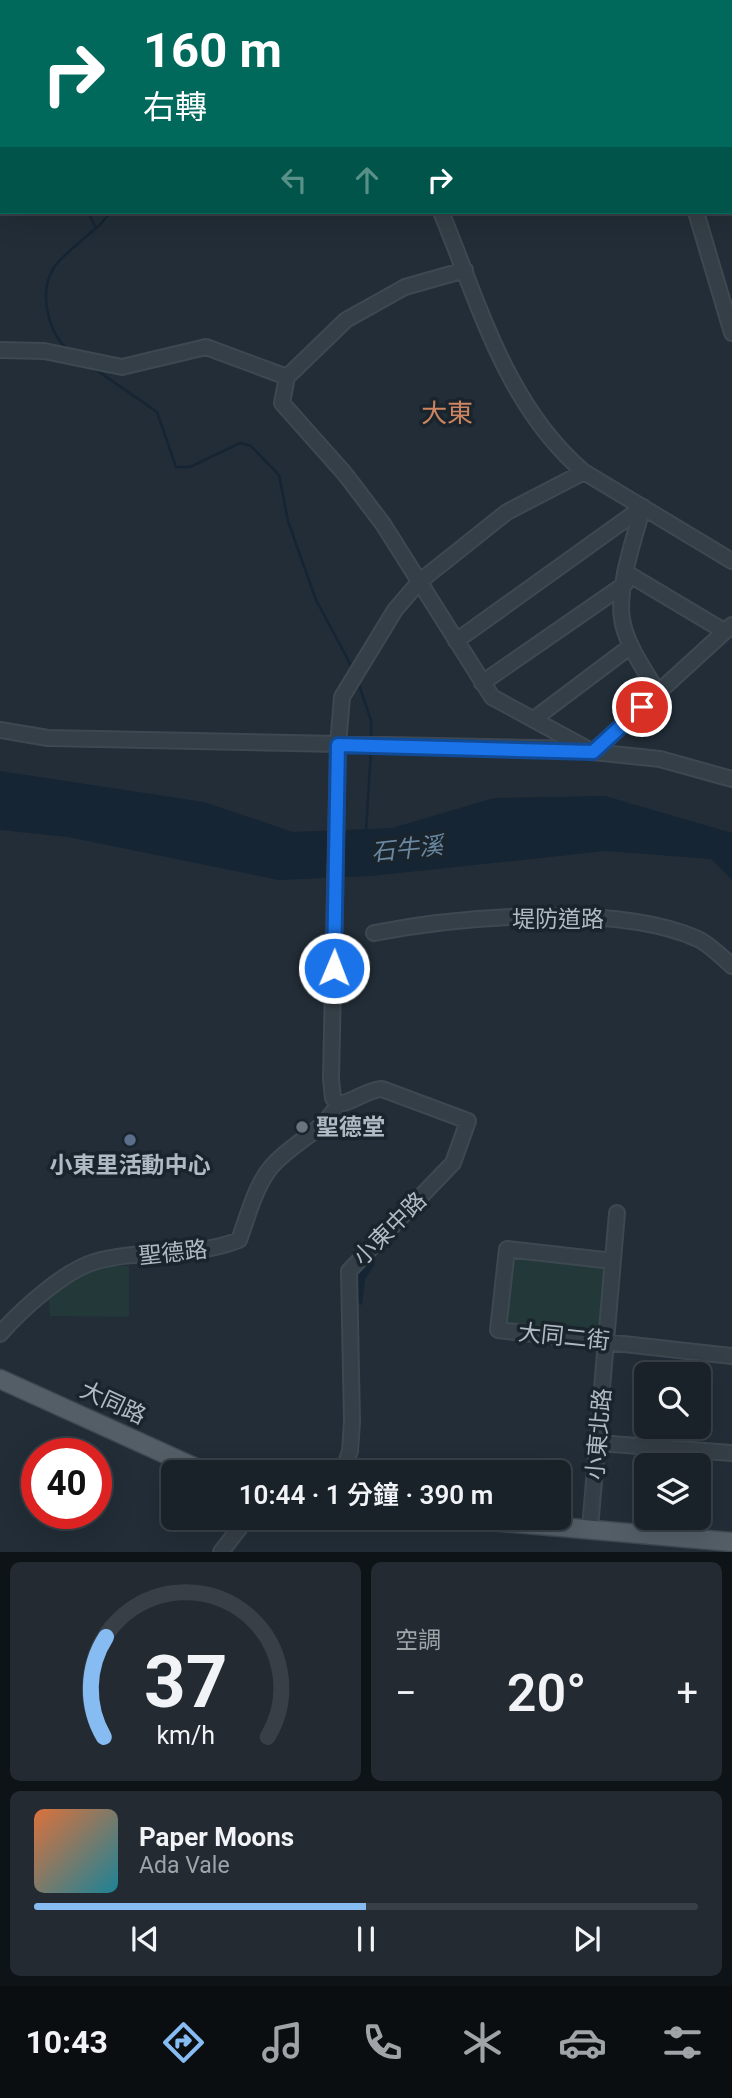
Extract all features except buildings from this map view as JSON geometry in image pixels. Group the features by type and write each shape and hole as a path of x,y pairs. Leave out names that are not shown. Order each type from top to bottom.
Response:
{"main road":[{"name":"大同路","path":"0,1379 179,1460"},
{"path":"571,1527 732,1542"}],"street":[{"path":"442,214 514,387 566,457 584,472 732,561"},
{"path":"697,214 732,333"},
{"path":"465,270 405,288 346,320 287,377 282,403 360,494 482,683 499,703 589,750"},
{"path":"0,350 44,351 122,367 205,347 216,348 287,377"},
{"path":"338,1104 331,1091 338,745 342,697 395,610 419,582 507,512 584,472"},
{"path":"643,507 625,578 622,618 631,646 657,693"},
{"path":"456,641 643,507"},
{"path":"589,750 728,628 625,578"},
{"path":"482,683 625,578"},
{"path":"534,719 631,646"},
{"path":"0,730 48,738 589,750 660,759 732,779"},
{"name":"堤防道路","path":"374,933 418,925 491,919 635,920 699,940 732,966"},
{"name":"小東中路","path":"338,1104 346,1103 368,1090 382,1089 468,1121 453,1163 349,1271 352,1421 347,1460"},
{"name":"聖德路","path":"0,1334 24,1307 72,1273 94,1262 213,1250 239,1240 259,1186 271,1167 304,1138 324,1126 338,1104"},
{"name":"小東北路","path":"590,1528 617,1213"},
{"name":"大同二街","path":"613,1261 507,1250 498,1331 732,1356"},
{"path":"598,1443 732,1454"},
{"path":"221,1552 238,1530"}],"green space":[{"path":"512,1253 609,1266 600,1336 502,1324"},
{"path":"97,1266 129,1266 129,1317 50,1316 48,1294"}],"water":[{"name":"石牛溪","path":"0,771 204,802 293,832 392,828 494,798 605,796 732,833 732,880 711,859 606,851 371,876 279,880 68,837 0,830"},
{"path":"367,1254 375,1264 365,1279 362,1305 355,1301 355,1275"}],"waterway":[{"path":"67,349 50,321 47,286 55,266 96,228 89,214"},
{"path":"97,228 109,214"},
{"path":"92,367 157,412 176,467 190,467 240,443 251,446 279,475 288,521 316,600 353,669"},
{"path":"358,682 371,720 371,740"},
{"name":"石牛溪","path":"366,830 371,750"}],"place":[{"name":"聖德堂","path":"302,1127"},
{"name":"小東里活動中心","path":"130,1140"}],"district":[{"name":"大東","path":"447,413"}],"route":[{"path":"334,968 338,745 585,749 593,752 642,707"}]}
